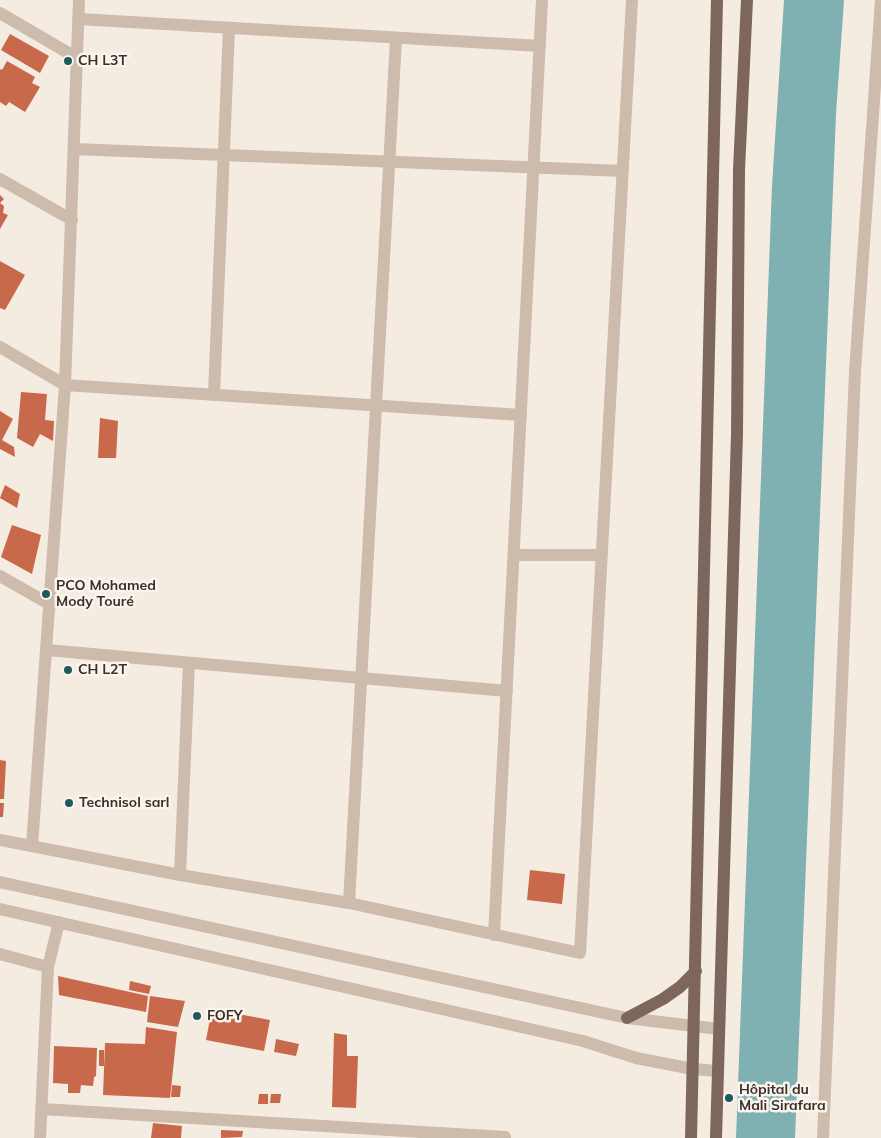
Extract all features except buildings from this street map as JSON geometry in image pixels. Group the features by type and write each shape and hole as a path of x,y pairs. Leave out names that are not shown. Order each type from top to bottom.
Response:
{"main road":[{"path":"691,1138 695,1028 716,0"},
{"path":"716,1138 737,434 739,170 747,0"},
{"path":"627,1018 663,999 680,987 696,971"}],"street":[{"path":"32,846 48,650 65,384 79,0"},
{"path":"494,934 542,0"},
{"path":"0,840 180,875 348,903 580,953 632,0"},
{"path":"823,1138 855,371 881,0"},
{"path":"0,13 78,58"},
{"path":"79,19 540,46"},
{"path":"214,394 228,28"},
{"path":"348,903 396,38"},
{"path":"74,149 623,171"},
{"path":"0,180 72,220"},
{"path":"0,347 65,384 521,415"},
{"path":"514,555 602,555"},
{"path":"0,576 51,605"},
{"path":"48,650 506,691"},
{"path":"180,875 189,663"},
{"path":"0,882 627,1018 695,1028 720,1029"},
{"path":"0,909 573,1038 636,1058 693,1069 717,1071"},
{"path":"40,1138 48,967 58,922"},
{"path":"0,954 48,967"},
{"path":"42,1109 505,1137"}],"water":[{"path":"784,0 844,0 836,114 795,1138 736,1138 772,186"}],"place":[{"name":"CH L3T","path":"68,61"},
{"name":"PCO Mohamed Mody Touré","path":"46,594"},
{"name":"CH L2T","path":"68,670"},
{"name":"Technisol sarl","path":"69,803"},
{"name":"FOFY","path":"197,1016"},
{"name":"Hôpital du Mali Sirafara","path":"729,1098"}]}
